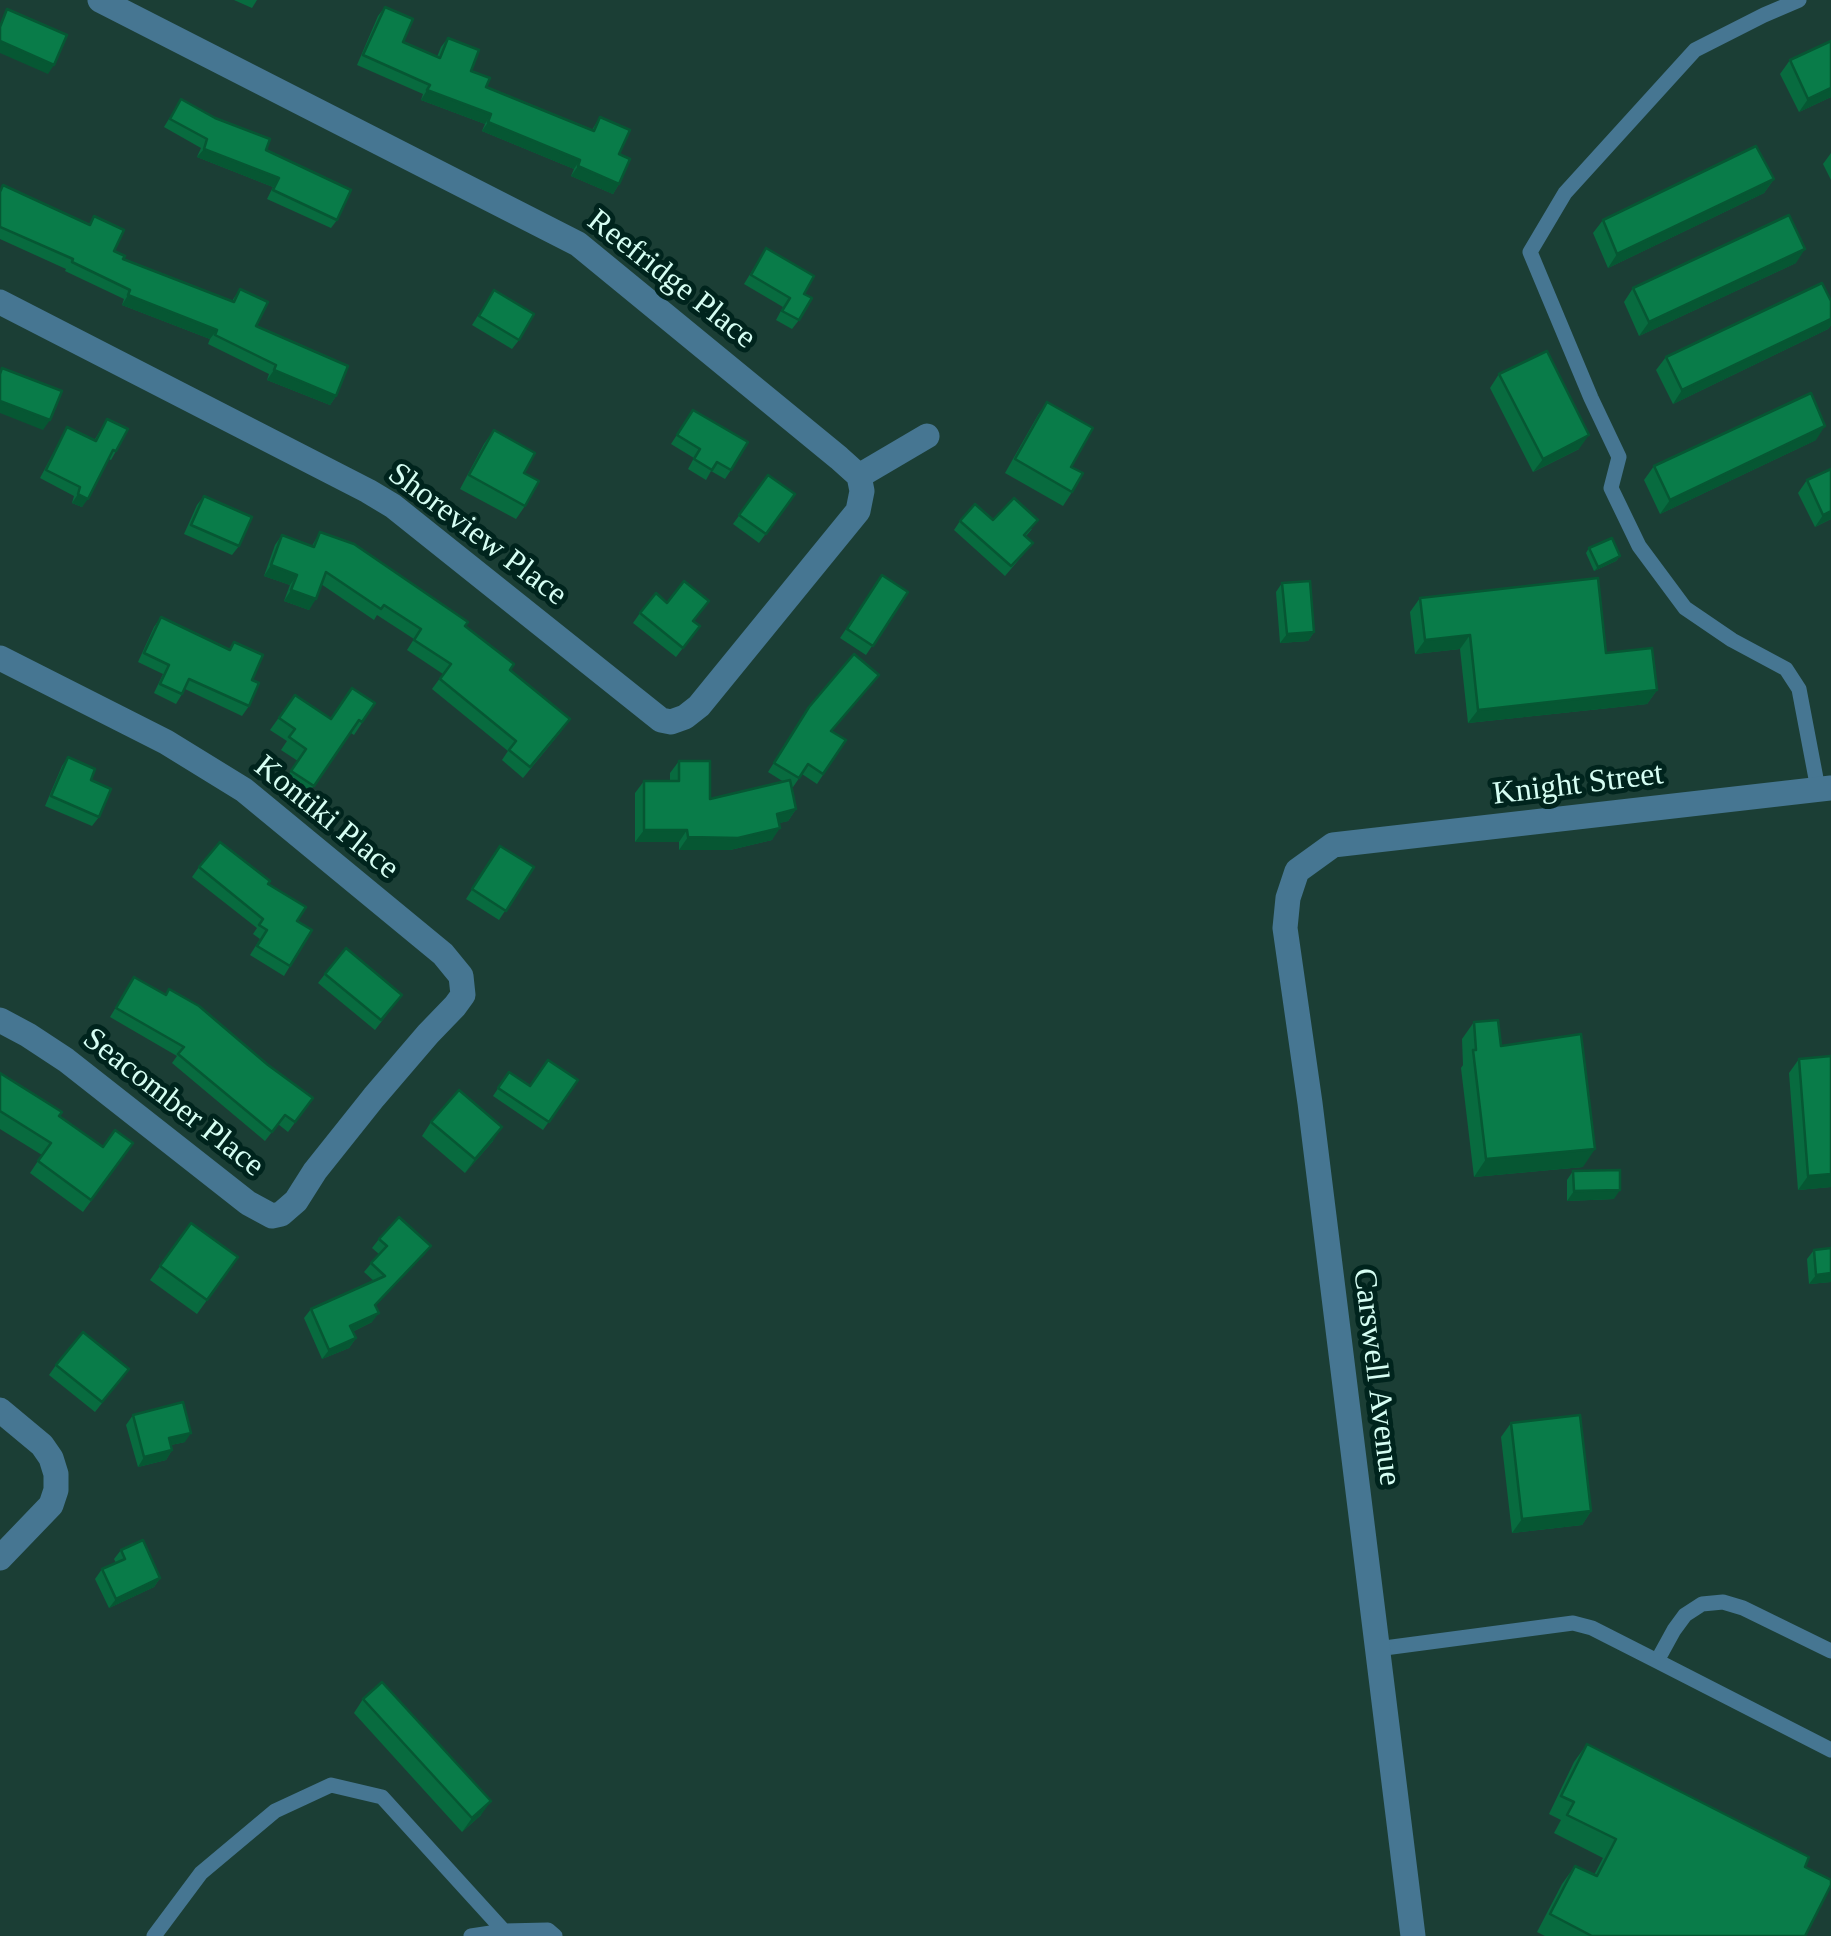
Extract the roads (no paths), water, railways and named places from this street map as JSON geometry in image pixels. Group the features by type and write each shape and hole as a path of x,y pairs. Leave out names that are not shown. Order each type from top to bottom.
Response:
{"street":[{"name":"Reefridge Place","path":"100,0 578,244 859,476"},
{"name":"Shoreview Place","path":"0,302 393,506 661,720 670,722 699,706 858,511 862,491 859,476"},
{"path":"859,476 928,436"},
{"name":"Kontiki Place","path":"0,658 166,742 244,790 443,954 460,976 463,995 374,1097"},
{"name":"Knight Street","path":"1333,845 1824,789"},
{"name":"Carswell Avenue","path":"1333,845 1297,871 1284,928 1310,1103 1413,1936"},
{"name":"Seacomber Place","path":"0,1020 66,1060 248,1203 272,1216 281,1214 296,1201 374,1097"},
{"path":"0,1410 42,1445 56,1474 51,1505 0,1558"}],"lane":[{"path":"1800,0 1695,50 1565,193 1530,252 1619,457 1611,488 1639,546 1685,608 1732,640 1786,669 1799,690 1824,789"},
{"path":"1658,1660 1685,1615 1702,1604 1723,1602 1831,1652"},
{"path":"1377,1649 1573,1624 1592,1628 1831,1750"},
{"path":"154,1936 200,1873 275,1811 331,1786 382,1797 504,1931"},
{"path":"471,1936 548,1930 555,1936"}]}
